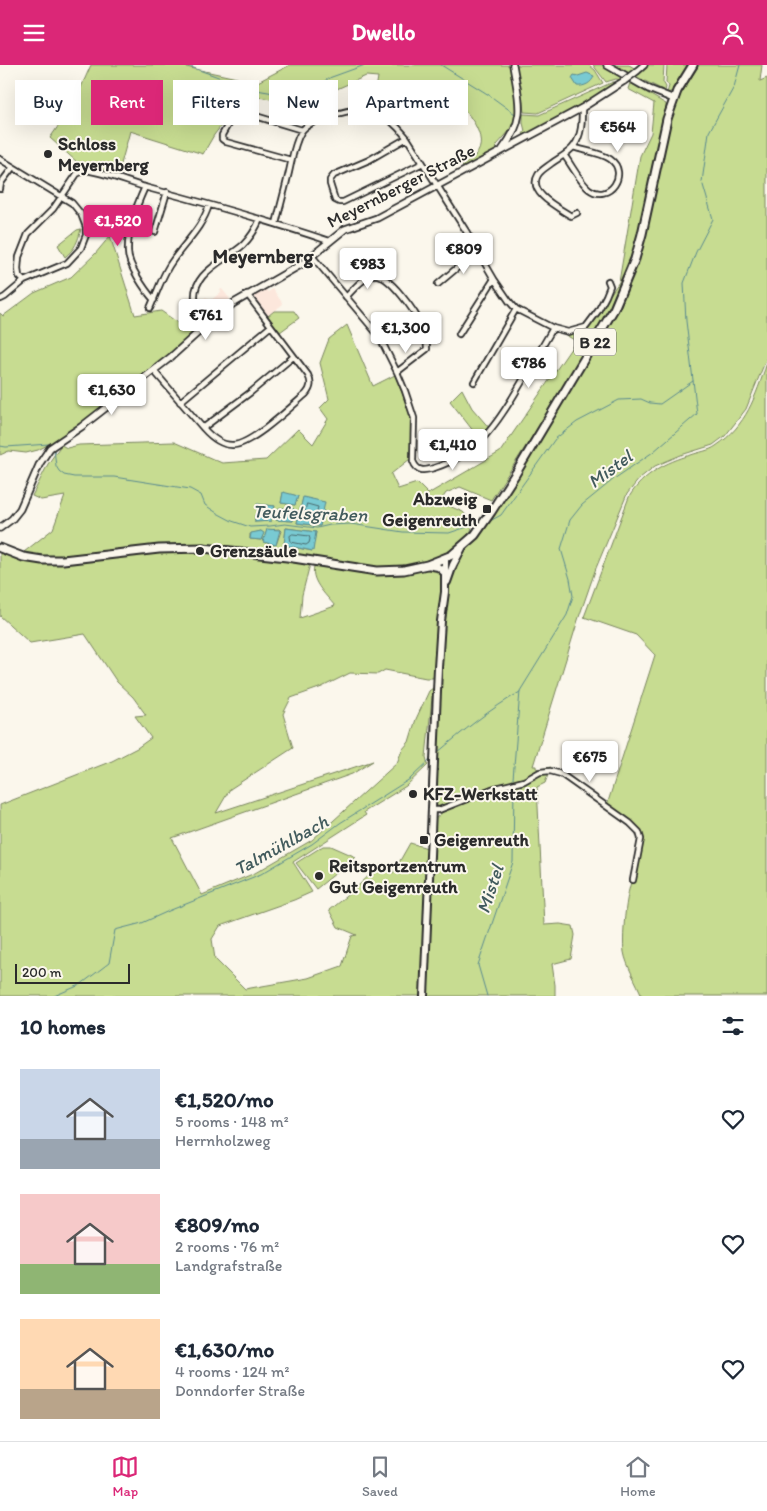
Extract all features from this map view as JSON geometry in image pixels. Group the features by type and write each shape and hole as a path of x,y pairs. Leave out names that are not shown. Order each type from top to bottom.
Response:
{"main road":[{"name":"B 22","path":"0,548 23,557 42,560 159,549 203,547 287,557 377,571 404,570 427,565 446,558 464,545 479,529 516,473 614,309 635,259 642,234 664,129 677,91 693,65"},
{"path":"448,572 464,545"},
{"path":"424,996 441,621 448,572 446,558"},
{"path":"427,565 438,567 448,572"}],"street":[{"path":"501,152 515,131 518,122 520,107 513,65"},
{"path":"606,65 649,89 674,99"},
{"name":"Meyernberger Straße","path":"62,197 77,174 85,170 112,176 260,219 329,241 345,229 377,218 582,108 624,81 644,65"},
{"path":"577,213 571,216 547,200 538,192 536,177 541,171 573,147 580,132 582,108"},
{"path":"276,224 291,160 302,130 320,119 343,111 372,110 384,116 399,128 407,138 494,279 516,309 552,328 568,332 586,327 606,296 610,286 608,281"},
{"path":"291,160 226,141 222,139 222,135 235,112 239,111 302,130"},
{"path":"515,131 516,138 521,141"},
{"path":"407,138 369,160 334,175 330,180 333,197 337,201 343,201 423,163"},
{"path":"564,155 591,191 602,193 613,188 618,180 618,173 617,167 612,161 604,156 573,147"},
{"path":"0,159 72,203 81,214 86,227 86,235 81,248 67,263 24,281 1,299"},
{"path":"0,189 1,183 13,167"},
{"path":"145,187 132,220 128,253 142,284 154,300"},
{"path":"156,233 166,193"},
{"path":"24,281 19,276 19,257 28,234 62,197"},
{"path":"150,309 168,267 199,227 209,205"},
{"path":"209,323 200,313 195,302 196,289 201,277 244,244 254,233 260,219"},
{"path":"0,528 12,519 20,509 40,463 53,446 82,427 154,371 185,346 225,309 290,272 329,241"},
{"path":"438,283 477,251"},
{"path":"312,256 379,336 406,391 414,418 412,461 421,471 442,466 467,453 486,436 503,414 552,328"},
{"path":"346,297 368,277 377,275 391,283 400,292 422,326 427,349 397,372"},
{"path":"459,334 494,279"},
{"path":"154,371 212,437 226,445 237,445 250,440 309,391 310,379 247,295"},
{"path":"474,382 516,309"},
{"path":"180,402 271,326"},
{"path":"203,428 293,357"},
{"path":"431,810 439,810 492,789 524,781 540,772 550,771 561,775 630,823 639,832 641,839 633,880"}],"shaded area":[{"path":"222,289 230,299 208,317 204,316 198,304 206,297 210,301"},
{"path":"265,289 268,292 273,289 283,304 268,316 254,296"}],"green space":[{"path":"91,65 184,65 241,80 173,80 173,125 222,125 203,154 130,131 118,175 77,162 50,138 59,125 81,125 81,87"},
{"path":"290,65 511,65 517,108 511,129 497,145 496,150 464,169 462,166 475,156 479,149 480,141 475,124 468,115 468,80 378,80 378,77 366,76 357,80 348,80 348,84 338,88 338,80 269,80 269,99 259,97 259,81"},
{"path":"516,65 589,65 595,70 603,83 538,113 524,112"},
{"path":"593,65 602,65 624,79 606,82"},
{"path":"611,65 629,65 636,69 631,73 624,73"},
{"path":"648,65 664,65 663,82 666,87 665,91 635,76"},
{"path":"667,65 691,65 673,91 667,93 669,86 666,82"},
{"path":"699,65 762,65 760,81 767,78 767,357 746,409 725,436 713,445 655,466 640,478 627,494 596,568 578,620 533,766 539,769 551,767 545,783 537,787 544,925 560,924 573,926 575,935 571,959 552,964 555,996 0,996 0,805 112,761 137,748 151,738 135,716 146,715 133,697 117,682 85,634 30,643 0,616 0,549 22,558 46,562 209,549 310,564 302,595 300,618 335,606 316,581 313,570 315,564 373,572 400,572 432,567 441,572 443,578 433,678 385,670 378,674 350,673 322,687 291,698 283,714 293,748 230,789 216,813 373,761 352,774 172,838 202,895 255,873 312,840 397,763 402,750 409,742 416,719 429,691 433,688 426,757 428,765 406,786 364,812 366,815 293,862 312,892 220,926 212,939 215,959 245,989 308,978 342,966 352,936 357,935 338,927 329,910 380,865 393,873 410,843 431,849 435,819 446,809 432,804 441,648 450,577 460,555 483,531 565,398 559,395 491,500 460,487 446,493 440,502 463,512 473,522 471,531 462,541 449,551 425,562 394,568 354,565 317,558 204,546 165,546 46,557 24,552 53,529 65,496 41,500 32,496 48,464 61,445 67,448 79,445 174,442 222,463 266,460 298,429 313,444 328,419 320,408 329,399 320,363 329,339 347,325 373,386 395,375 412,418 410,459 391,474 398,489 417,483 428,494 500,452 576,341 564,334 585,330 619,282 640,156 651,133 654,103 628,89 630,83 666,104 666,113 659,136 666,138 676,102","holes":["283,493 298,496 295,505 281,503","303,498 324,502 320,526 297,523","257,504 275,506 273,512 258,510","279,508 294,509 293,521 276,520","255,515 271,515 271,521 255,522","286,528 316,532 312,551 284,545","279,529 281,531 276,545 263,542 267,530","261,531 263,533 261,540 250,539 250,534"]},
{"path":"613,82 620,82 581,107 523,134 525,131 523,114 539,115"},
{"path":"81,229 76,245 65,257 58,245"},
{"path":"110,236 135,315 161,311 194,334 64,438 38,450 26,453 9,451 0,455 0,313 3,316 34,293 71,277 95,254"},
{"path":"274,311 294,311 299,318 280,332 268,316"},
{"path":"767,363 767,996 642,996 624,952 624,923 627,898 636,872 640,832 607,805 655,655 636,635 584,617 629,497 648,475 664,465 710,449 727,438 749,409"},
{"path":"462,389 472,408 491,430 481,441 450,401"},
{"name":"Reitsportzentrum Gut Geigenreuth","path":"323,846 331,846 356,857 316,889 296,863"}],"water":[{"path":"587,73 594,76 590,83 577,86 572,78 574,75 578,76"},
{"path":"283,492 298,496 295,505 281,503"},
{"path":"303,497 325,502 320,526 297,523"},
{"path":"257,504 275,506 273,512 257,510"},
{"path":"279,508 294,509 293,521 276,520"},
{"path":"255,515 271,515 271,521 255,522"},
{"path":"286,528 316,532 313,551 284,545"},
{"path":"267,529 280,530 276,545 263,542"},
{"path":"261,531 264,533 261,540 250,539 251,533"}],"waterway":[{"path":"259,90 302,98 329,78 365,65"},
{"path":"441,65 515,114"},
{"name":"Mistel","path":"702,182 709,132 734,87 740,65"},
{"path":"188,66 227,80"},
{"name":"Mistel","path":"513,779 520,691 567,615 573,596 561,549 570,520 582,505 614,479 653,452 697,414 686,321 684,283 696,252 713,219 703,185"},
{"name":"Teufelsgraben","path":"490,521 501,515 555,439 577,422 619,400 641,399 650,403 660,404 693,381"},
{"name":"Teufelsgraben","path":"0,446 49,444"},
{"name":"Teufelsgraben","path":"54,449 56,466 64,475 74,477 114,477 190,489 201,495 205,505 217,513 232,521 250,527 285,524 317,528 351,524 403,532 449,533 473,525"},
{"name":"Talmühlbach","path":"437,753 487,713 520,692"},
{"name":"Talmühlbach","path":"54,996 80,985 109,963 115,930 142,923 261,874 312,844 340,823 410,779 432,758"},
{"name":"Mistel","path":"487,996 478,965 513,862 514,786"}],"place":[{"name":"Schloss Meyernberg","path":"48,154"},
{"name":"Abzweig Geigenreuth","path":"487,509"},
{"name":"Grenzsäule","path":"200,551"},
{"name":"KFZ-Werkstatt","path":"413,794"},
{"name":"Geigenreuth","path":"424,840"},
{"name":"Reitsportzentrum Gut Geigenreuth","path":"319,876"}],"district":[{"name":"Meyernberg","path":"263,256"}]}
